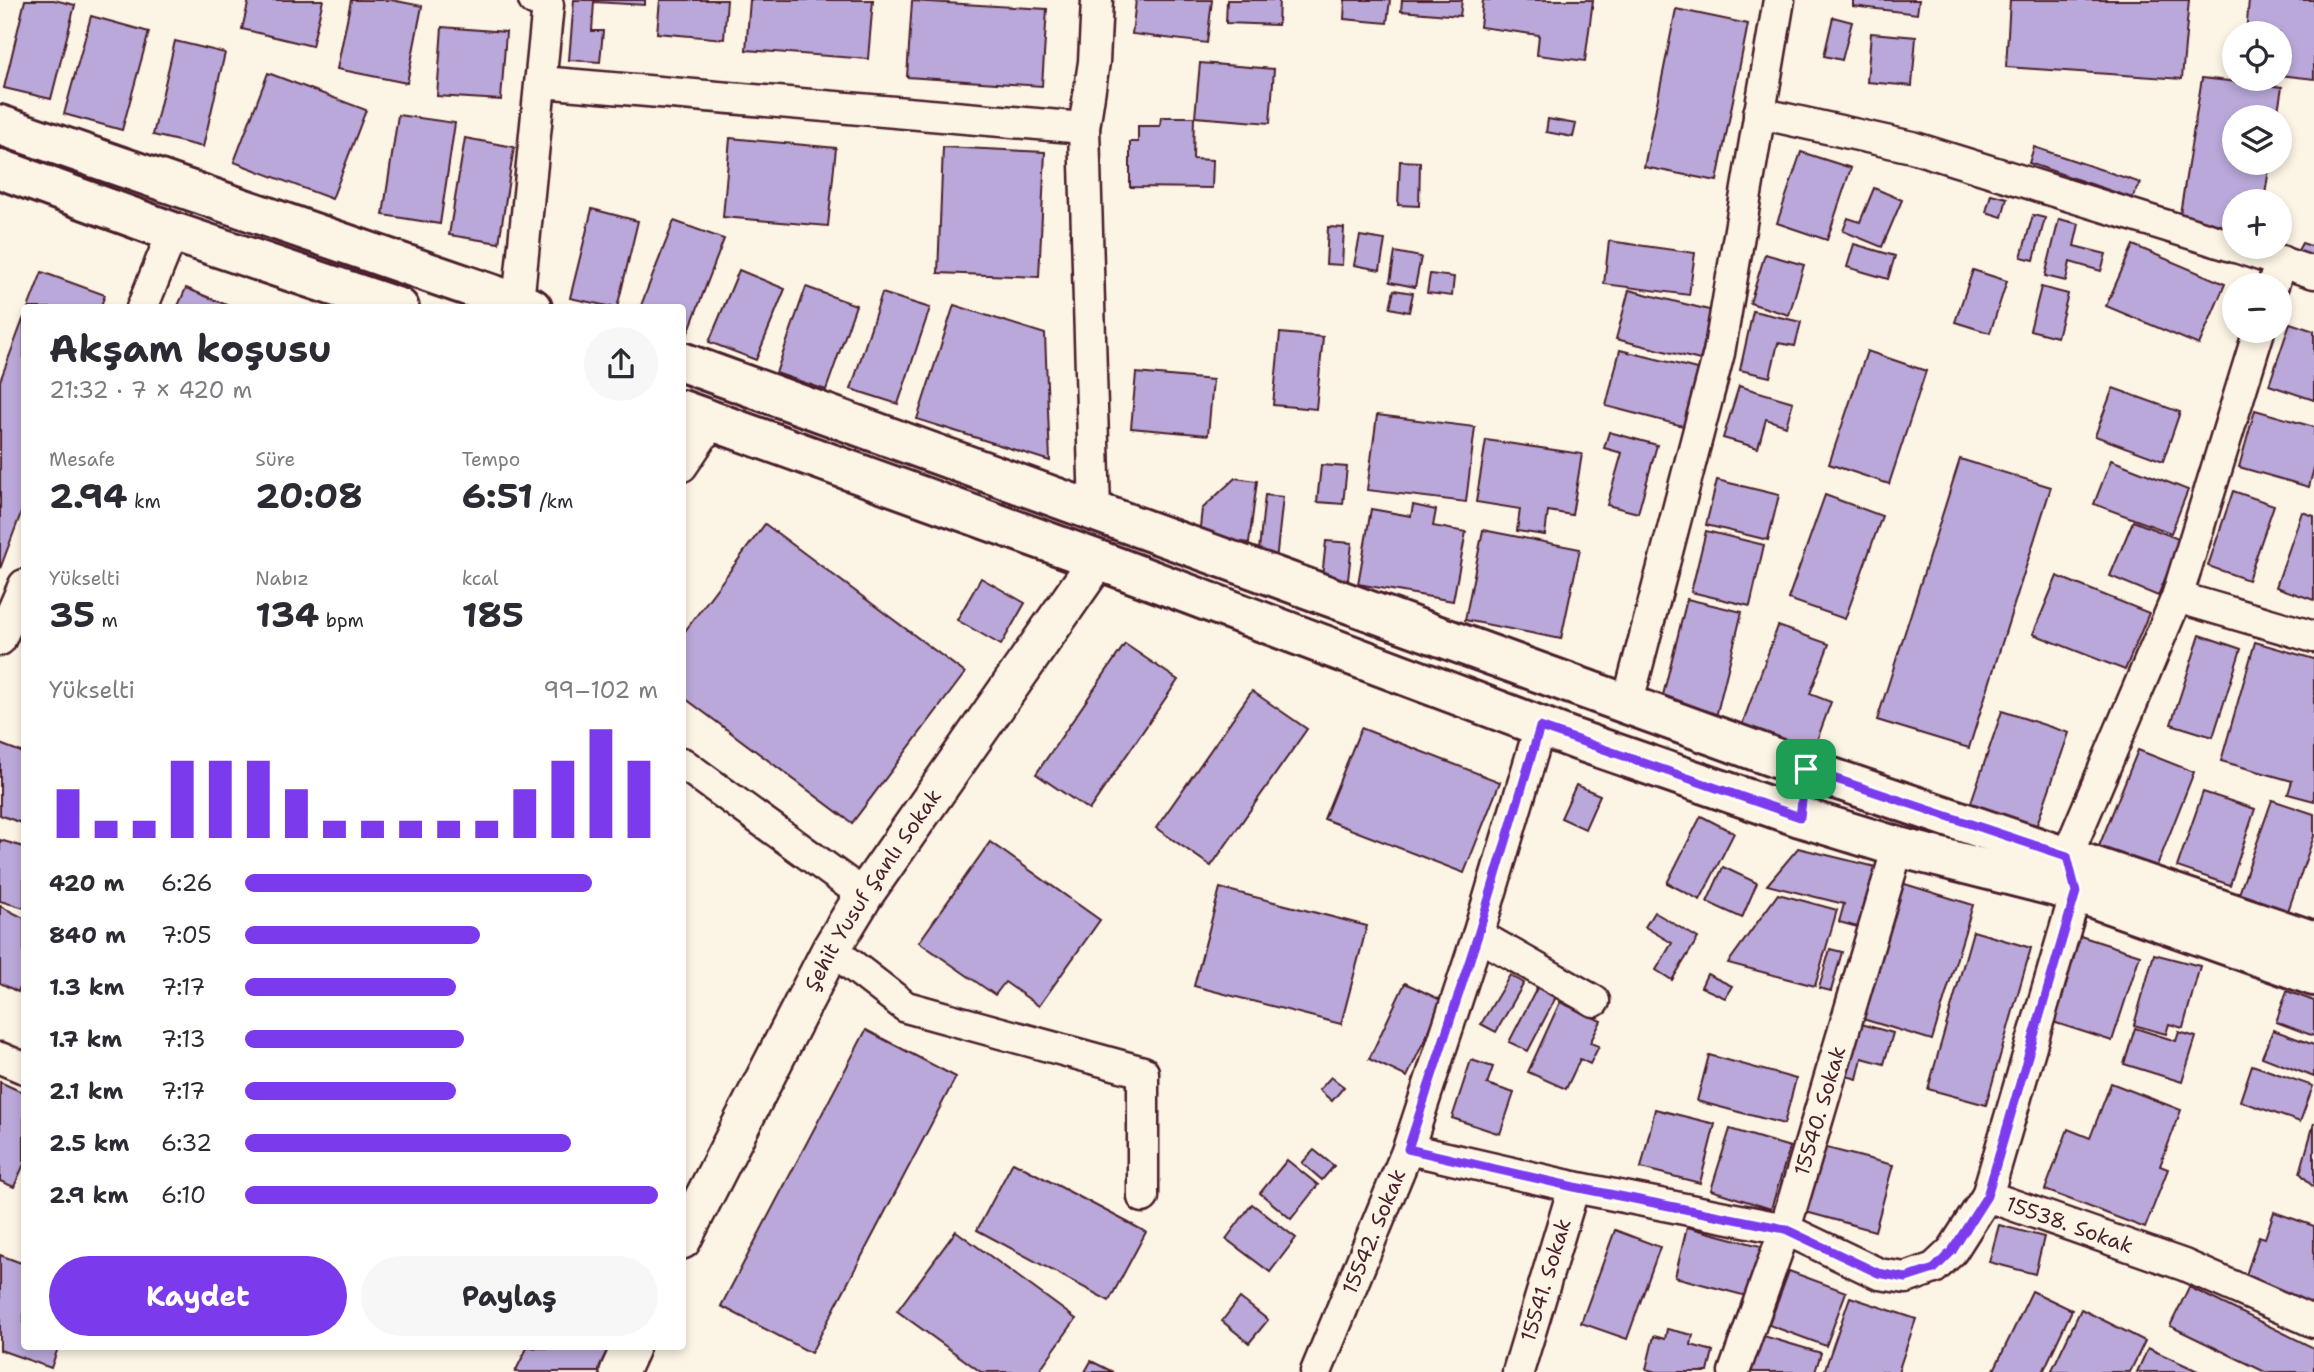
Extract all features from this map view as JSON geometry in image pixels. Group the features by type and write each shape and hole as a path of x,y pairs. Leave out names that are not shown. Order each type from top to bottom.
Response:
{"main road":[{"path":"0,125 522,304"},
{"path":"0,169 173,232 387,304"},
{"path":"686,363 1806,769 2314,941"},
{"path":"698,415 1098,560 1540,727 1800,817 1898,847 2076,892 2314,975"},
{"path":"1800,817 1806,769"},
{"path":"2067,856 2076,892"}],"street":[{"path":"1095,512 1084,128 1094,62 1097,0"},
{"path":"1627,705 1719,353 1779,0"},
{"path":"525,304 541,82 543,2"},
{"path":"541,82 1084,128"},
{"path":"1759,113 1912,147 2222,243"},
{"path":"144,304 173,232"},
{"path":"2254,259 2277,273"},
{"path":"2292,273 2314,273"},
{"path":"2067,856 2177,597 2255,343"},
{"path":"686,453 698,415"},
{"name":"Şehit Yusuf Şanlı Sokak","path":"686,1232 831,949 864,895 1098,560"},
{"path":"0,640 21,592"},
{"path":"2177,597 2314,637"},
{"name":"15542. Sokak","path":"1315,1372 1408,1149 1478,935 1540,727"},
{"path":"686,765 864,895"},
{"name":"15540. Sokak","path":"1734,1372 1785,1229 1898,847"},
{"path":"1987,1196 2076,892"},
{"path":"1478,935 1594,1001"},
{"path":"831,949 906,1007 1143,1072 1143,1197"},
{"path":"0,1058 21,1067"},
{"name":"15538. Sokak","path":"1408,1149 1574,1187 1785,1229 1878,1273 1906,1278 1934,1269 1952,1251 1987,1196 2185,1265 2314,1322"},
{"name":"15541. Sokak","path":"1518,1372 1574,1187"},
{"path":"619,1372 629,1350"}],"building":[{"path":"25,0 54,0 75,5 51,99 4,88"},
{"path":"249,0 323,0 312,46 242,29"},
{"path":"351,0 391,0 422,6 407,83 337,69"},
{"path":"574,0 645,0 645,5 594,2 592,31 603,31 600,62 569,60"},
{"path":"660,0 727,0 724,39 657,33"},
{"path":"750,0 873,0 868,59 746,50"},
{"path":"1136,0 1212,0 1207,43 1132,34"},
{"path":"1227,0 1279,0 1278,25 1226,23"},
{"path":"1345,0 1390,0 1387,23 1344,19"},
{"path":"1402,0 1462,0 1460,16 1401,11"},
{"path":"1483,0 1593,0 1585,61 1537,55 1539,35 1480,27"},
{"path":"1853,0 1919,0 1917,14 1853,6"},
{"path":"2010,0 2189,0 2182,79 2006,67"},
{"path":"2249,0 2314,0 2314,79 2292,76 2292,21 2247,21"},
{"path":"912,1 1047,9 1042,86 907,77"},
{"path":"1676,9 1748,24 1717,181 1644,167"},
{"path":"91,16 149,32 122,130 64,114"},
{"path":"1833,17 1852,22 1842,60 1824,56"},
{"path":"442,27 506,32 501,100 437,96"},
{"path":"1871,33 1916,37 1912,86 1867,82"},
{"path":"175,41 225,53 203,147 153,135"},
{"path":"1200,63 1274,69 1270,123 1195,117"},
{"path":"268,73 366,110 332,199 234,162"},
{"path":"2202,78 2222,80 2222,91 2281,91 2279,105 2222,105 2222,175 2268,175 2266,189 2222,189 2222,225 2179,220"},
{"path":"398,115 455,123 440,224 383,215"},
{"path":"1161,117 1194,117 1193,159 1213,160 1212,188 1130,187 1130,142 1138,142 1138,126 1160,126"},
{"path":"1548,119 1576,124 1573,137 1546,132"},
{"path":"465,138 514,147 499,243 449,235"},
{"path":"730,138 836,148 828,226 723,217"},
{"path":"943,147 1045,152 1039,277 938,273"},
{"path":"2034,147 2141,183 2132,198 2029,163"},
{"path":"1801,152 1851,168 1827,240 1777,223"},
{"path":"1400,161 1420,162 1419,206 1398,205"},
{"path":"1874,188 1902,200 1882,247 1843,231 1848,218 1860,222"},
{"path":"1991,194 2007,198 2002,217 1986,212"},
{"path":"592,209 638,221 618,304 598,304 570,298"},
{"path":"2033,215 2045,218 2034,260 2021,257"},
{"path":"2059,219 2079,224 2074,246 2106,254 2101,271 2070,262 2066,281 2045,276"},
{"path":"674,221 724,239 686,338 686,304 642,304"},
{"path":"1328,227 1344,228 1342,265 1326,264"},
{"path":"1360,236 1385,240 1380,270 1354,265"},
{"path":"1609,241 1695,253 1689,295 1604,284"},
{"path":"2302,243 2314,247 2314,263 2295,256"},
{"path":"1854,244 1895,256 1888,279 1847,267"},
{"path":"2133,245 2222,283 2222,291 2199,345 2106,306"},
{"path":"1395,252 1421,257 1415,287 1390,282"},
{"path":"1765,254 1804,265 1789,315 1750,303"},
{"path":"739,270 785,289 756,360 709,342"},
{"path":"1973,270 2007,281 1990,333 1955,322"},
{"path":"42,272 105,295 102,304 30,304"},
{"path":"1430,274 1454,277 1452,296 1427,293"},
{"path":"806,287 856,305 826,390 776,373"},
{"path":"2041,287 2068,294 2057,337 2030,330"},
{"path":"186,288 224,304 179,304"},
{"path":"1394,290 1413,293 1409,312 1390,308"},
{"path":"1629,290 1713,311 1700,360 1616,339"},
{"path":"882,293 930,308 898,404 851,389"},
{"path":"954,305 1045,334 1050,461 917,419"},
{"path":"1753,311 1801,322 1795,346 1778,343 1770,377 1740,370"},
{"path":"2292,324 2314,331 2314,400 2269,385 2283,343 2292,343"},
{"path":"21,325 21,513 0,569 0,381"},
{"path":"1280,333 1323,337 1316,409 1273,405"},
{"path":"1620,350 1701,370 1687,427 1606,406"},
{"path":"1867,351 1926,371 1889,484 1829,464"},
{"path":"1136,373 1213,380 1208,435 1131,428"},
{"path":"1739,386 1793,402 1786,426 1766,419 1758,448 1723,438"},
{"path":"2113,388 2180,412 2163,461 2095,436"},
{"path":"2255,410 2314,427 2314,468 2309,487 2239,467"},
{"path":"1377,415 1475,427 1466,502 1367,490"},
{"path":"1609,432 1657,445 1638,513 1607,505 1622,453 1604,448"},
{"path":"1486,440 1582,454 1572,515 1548,511 1545,535 1517,531 1520,509 1476,502"},
{"path":"1960,459 2051,487 1969,748 1877,720"},
{"path":"2111,460 2188,490 2171,533 2094,504"},
{"path":"1321,465 1347,467 1343,504 1317,502"},
{"path":"1235,478 1257,481 1249,543 1199,536 1202,509"},
{"path":"1717,480 1779,495 1768,540 1706,525"},
{"path":"2233,491 2274,505 2248,580 2208,566"},
{"path":"1265,495 1283,497 1276,561 1258,559"},
{"path":"1825,495 1882,516 1845,619 1788,599"},
{"path":"1413,505 1436,510 1433,526 1466,532 1453,601 1358,584 1371,509 1411,516"},
{"path":"2302,512 2314,516 2314,600 2276,587"},
{"path":"2133,521 2181,540 2158,596 2110,576"},
{"path":"765,524 965,673 852,823 686,699 686,630"},
{"path":"1483,530 1580,549 1561,639 1465,620"},
{"path":"1706,531 1764,545 1750,606 1691,592"},
{"path":"1326,541 1352,543 1348,580 1322,577"},
{"path":"2057,576 2149,613 2125,670 2033,634"},
{"path":"981,578 1025,603 1001,645 957,620"},
{"path":"1687,599 1742,612 1716,717 1661,703"},
{"path":"1778,626 1829,644 1810,694 1831,702 1813,751 1742,725"},
{"path":"2200,635 2241,649 2213,737 2171,724"},
{"path":"2255,642 2314,659 2314,801 2288,794 2292,781 2221,761"},
{"path":"1125,644 1178,680 1089,810 1036,774"},
{"path":"1252,691 1307,729 1211,866 1156,828"},
{"path":"2002,711 2069,733 2036,827 1970,805"},
{"path":"1361,728 1500,782 1464,873 1324,819"},
{"path":"0,744 21,752 21,823 0,815"},
{"path":"2138,750 2194,772 2154,874 2097,851"},
{"path":"1576,785 1600,795 1585,829 1561,818"},
{"path":"2203,792 2255,809 2230,885 2177,867"},
{"path":"2272,800 2314,814 2314,836 2288,911 2239,894"},
{"path":"1701,816 1734,833 1700,900 1667,883"},
{"path":"0,840 21,846 21,907 0,901"},
{"path":"990,842 1100,920 1039,1006 1005,982 995,995 919,942"},
{"path":"1798,848 1880,868 1865,929 1839,922 1844,904 1767,885"},
{"path":"1723,867 1757,883 1742,918 1707,902"},
{"path":"1895,881 1973,905 1932,1040 1853,1016"},
{"path":"1220,888 1367,926 1341,1024 1194,986"},
{"path":"1778,894 1837,910 1815,986 1728,963"},
{"path":"0,906 21,916 21,984 18,992 0,983"},
{"path":"1654,912 1698,938 1672,980 1656,970 1672,943 1645,927"},
{"path":"1973,931 2031,948 1986,1105 1928,1089"},
{"path":"2077,935 2140,955 2112,1041 2050,1021"},
{"path":"1830,949 1842,952 1831,991 1819,988"},
{"path":"2154,954 2200,966 2183,1028 2169,1024 2166,1034 2134,1025"},
{"path":"1707,974 1732,986 1725,998 1701,987"},
{"path":"1510,975 1524,983 1496,1032 1481,1024"},
{"path":"1405,983 1443,1001 1407,1077 1369,1059"},
{"path":"1538,986 1557,995 1528,1051 1509,1042"},
{"path":"2287,991 2314,1001 2314,1036 2276,1022"},
{"path":"1560,1002 1601,1021 1590,1043 1599,1046 1590,1064 1580,1059 1566,1089 1528,1072"},
{"path":"1851,1021 1893,1033 1884,1064 1862,1058 1857,1079 1836,1073"},
{"path":"2135,1028 2176,1041 2179,1032 2196,1037 2182,1082 2124,1064"},
{"path":"866,1030 956,1077 811,1353 721,1306"},
{"path":"2273,1030 2314,1045 2314,1077 2262,1057"},
{"path":"1709,1055 1796,1079 1784,1124 1697,1101"},
{"path":"1471,1060 1493,1067 1487,1084 1514,1093 1500,1134 1452,1118"},
{"path":"2252,1065 2313,1086 2300,1122 2240,1101"},
{"path":"1331,1077 1344,1087 1332,1101 1319,1090"},
{"path":"0,1082 21,1092 21,1171 14,1187 0,1181"},
{"path":"2111,1083 2181,1110 2160,1166 2168,1169 2145,1228 2045,1190 2068,1129 2090,1138"},
{"path":"1655,1109 1715,1124 1700,1183 1641,1168"},
{"path":"2314,1123 2314,1188 2300,1173"},
{"path":"1730,1129 1790,1147 1771,1209 1711,1190"},
{"path":"1823,1147 1893,1165 1875,1231 1806,1212"},
{"path":"1314,1150 1334,1166 1322,1180 1302,1163"},
{"path":"1287,1160 1318,1185 1291,1219 1260,1193"},
{"path":"1013,1162 1146,1232 1109,1301 977,1230"},
{"path":"1252,1204 1296,1238 1270,1272 1226,1239"},
{"path":"2274,1212 2314,1226 2314,1304 2244,1281 2259,1236 2265,1238"},
{"path":"1999,1225 2044,1237 2035,1274 1989,1262"},
{"path":"1687,1227 1768,1248 1754,1298 1675,1277"},
{"path":"1615,1230 1660,1247 1627,1339 1581,1323"},
{"path":"956,1231 1076,1319 1038,1372 981,1372 897,1311"},
{"path":"0,1255 21,1263 21,1350 57,1350 51,1368 0,1350"},
{"path":"1789,1271 1846,1292 1826,1346 1769,1325"},
{"path":"2189,1287 2314,1348 2314,1372 2265,1372 2170,1326"},
{"path":"2032,1291 2072,1310 2043,1372 1993,1372"},
{"path":"1850,1297 1916,1319 1898,1372 1824,1372"},
{"path":"1240,1298 1268,1320 1249,1343 1222,1321"},
{"path":"2081,1309 2145,1341 2130,1372 2051,1372"},
{"path":"1667,1329 1693,1335 1691,1345 1713,1351 1708,1372 1656,1372 1646,1369 1654,1336 1665,1339"},
{"path":"1757,1334 1821,1353 1815,1372 1746,1372"},
{"path":"2148,1348 2200,1372 2137,1372"},
{"path":"526,1350 621,1350 610,1372 515,1372"},
{"path":"1091,1361 1113,1372 1085,1372"}],"route":[{"path":"1540,727 1800,817 1806,769 2067,856 2076,892 1987,1196 1952,1251 1934,1269 1906,1278 1878,1273 1785,1229 1574,1187 1408,1149 1478,935 1540,727"}]}
